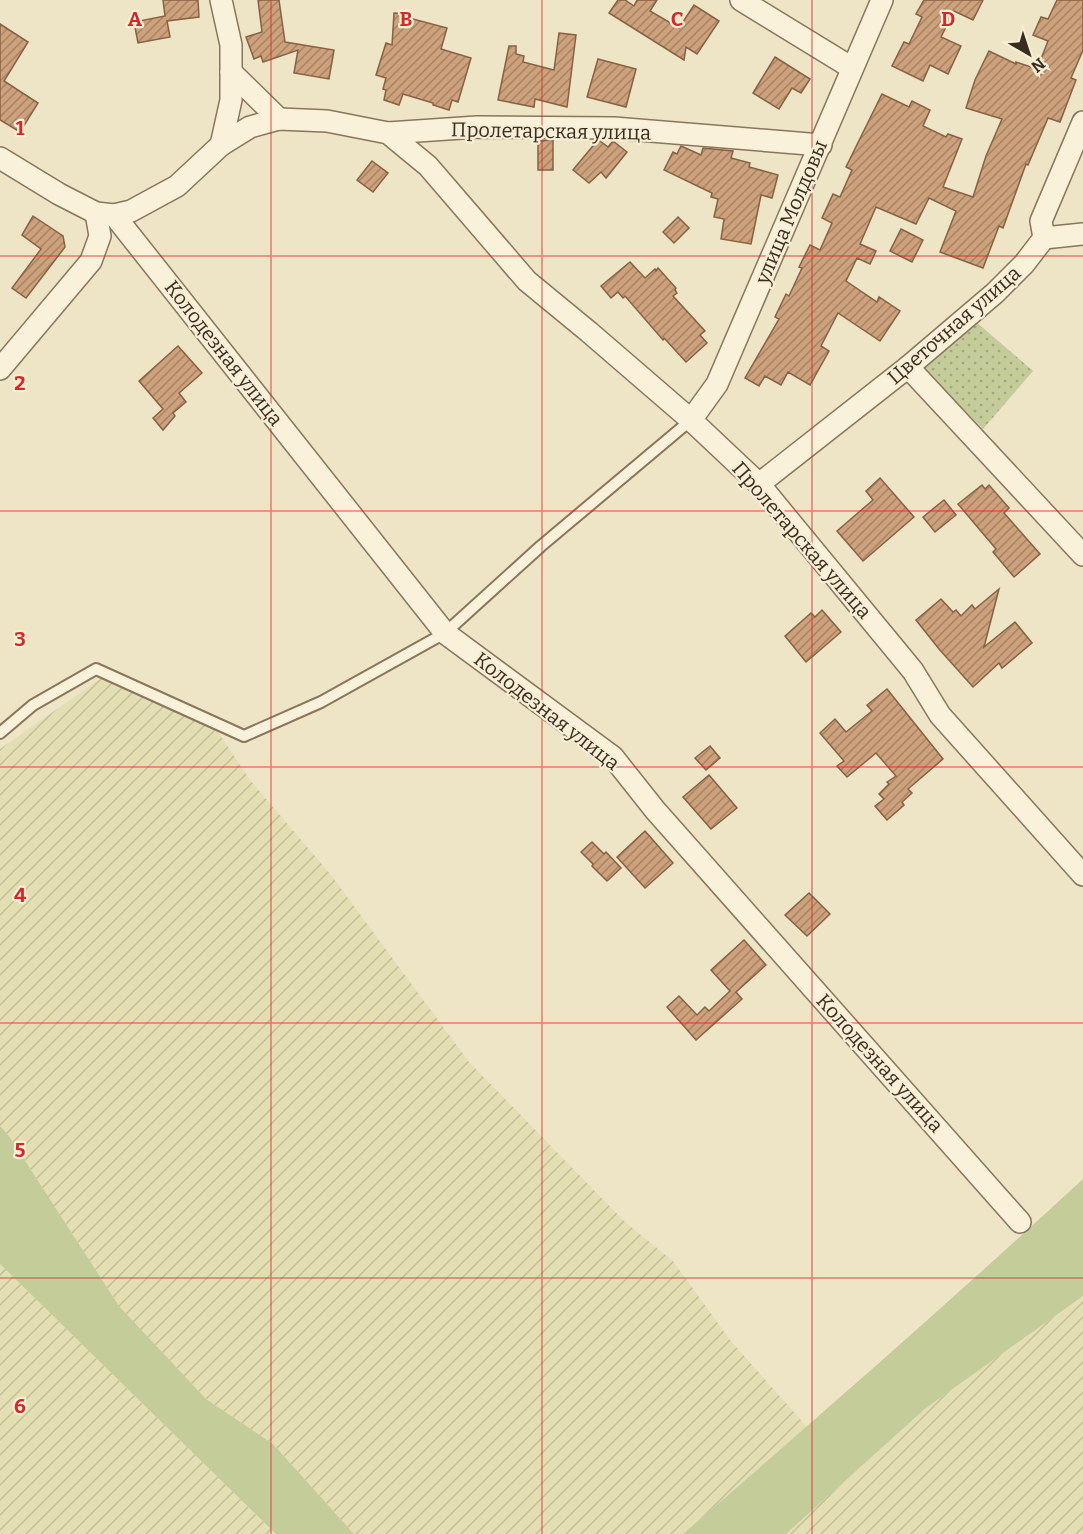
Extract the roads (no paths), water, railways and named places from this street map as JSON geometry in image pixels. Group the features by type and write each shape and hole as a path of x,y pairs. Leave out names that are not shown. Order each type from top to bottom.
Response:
{"street":[{"path":"220,0 231,45 231,100 220,145"},
{"path":"741,0 852,68"},
{"name":"улица Молдовы","path":"691,420 717,384 882,0"},
{"path":"231,72 279,119"},
{"name":"Пролетарская улица","path":"105,214 131,211 177,186 220,145 250,128 279,119 327,122 388,134 477,127 614,128 821,145"},
{"path":"1083,122 1041,221 1044,238 1083,234"},
{"name":"Пролетарская улица","path":"388,134 428,166 526,281 691,420 759,484 913,671 940,715 1083,875"},
{"name":"Колодезная улица","path":"0,158 58,194 105,214 445,633 613,757 655,810 1020,1222"},
{"path":"0,369 91,261 105,214"},
{"name":"Цветочная улица","path":"759,484 908,367 995,293 1024,264 1044,238"},
{"path":"908,367 1083,555"}],"lane":[{"path":"0,733 33,705 96,669 244,736 321,702 445,633 542,546 691,420"}]}
